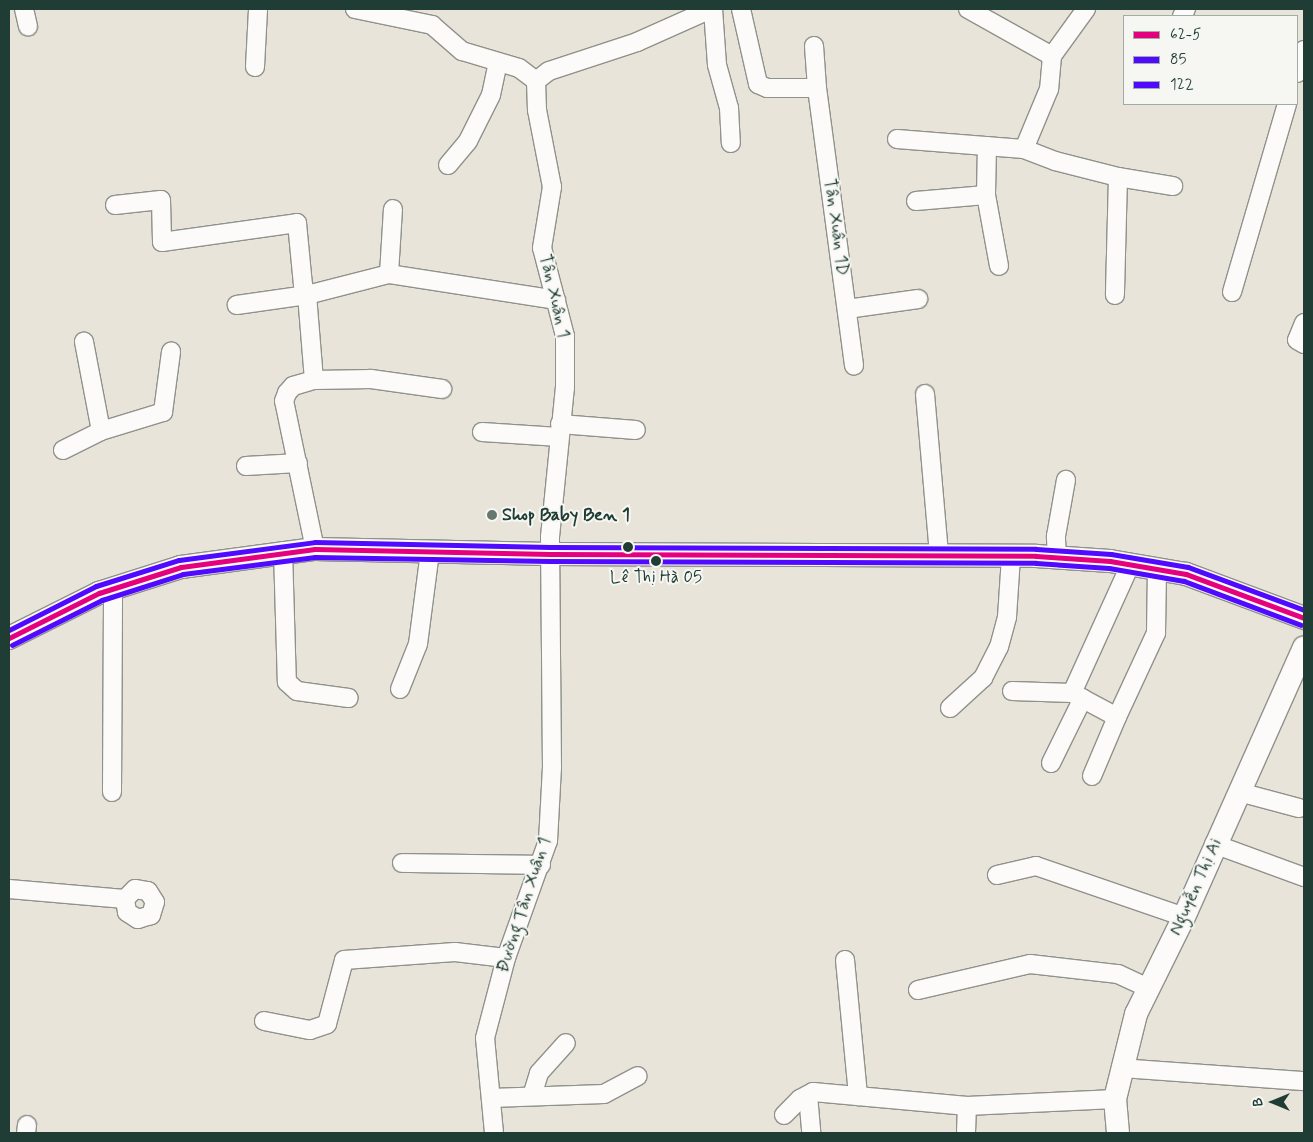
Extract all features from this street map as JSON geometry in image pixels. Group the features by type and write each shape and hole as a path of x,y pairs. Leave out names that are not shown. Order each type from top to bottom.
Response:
{"street":[{"path":"24,9 28,27"},
{"path":"255,67 258,9"},
{"path":"355,9 402,14 432,25 462,51 519,68 536,80 550,71 637,42 712,9 717,65 729,108 731,143"},
{"path":"741,9 758,84 767,88 817,88"},
{"path":"968,9 1052,56"},
{"path":"1024,148 1049,89 1052,56 1086,9"},
{"name":"Tân Xuân 1D","path":"814,46 817,88 854,366"},
{"path":"1298,70 1304,50"},
{"path":"448,165 468,142 491,95 498,63"},
{"name":"Tân Xuân 1","path":"536,80 537,110 552,188 542,248 566,336 550,554"},
{"path":"1232,292 1287,105"},
{"path":"896,138 1024,148 1055,161 1118,177 1173,186"},
{"path":"987,146 986,195 999,266"},
{"path":"1115,295 1118,177"},
{"path":"916,201 986,195"},
{"path":"115,205 161,200 162,242 297,223 303,285 307,295 314,380"},
{"path":"390,274 393,209"},
{"path":"237,305 307,295 390,274 556,300"},
{"path":"847,309 918,299"},
{"path":"1304,323 1297,340 1304,344"},
{"path":"84,342 101,431"},
{"path":"63,450 101,431 163,412 171,352"},
{"path":"314,549 284,401 293,386 314,380 371,379 442,389"},
{"path":"925,394 940,555"},
{"path":"482,432 636,430"},
{"path":"246,466 298,463"},
{"path":"1056,558 1056,536 1066,480"},
{"path":"9,638 113,588 181,567 284,551 314,549 550,554 940,555 1056,558 1130,565 1186,574 1304,618"},
{"path":"284,551 287,682 296,691 349,698"},
{"path":"400,689 418,644 430,552"},
{"name":"Đường Tân Xuân 1","path":"494,1133 485,1038 506,958 541,865 548,841 552,768 553,616 550,554"},
{"path":"950,708 983,678 999,646 1007,617 1011,556"},
{"path":"1051,763 1130,565"},
{"path":"1092,776 1156,633 1157,569"},
{"path":"112,792 113,588"},
{"name":"Nguyễn Thị Ai","path":"1118,1133 1115,1099 1121,1068 1136,1014 1184,916 1214,844 1240,792 1304,648"},
{"path":"1012,691 1078,696 1117,717"},
{"path":"1240,792 1299,808"},
{"path":"1214,844 1304,877"},
{"path":"402,863 541,865"},
{"path":"997,875 1036,866 1184,916"},
{"path":"9,889 125,899"},
{"path":"264,1021 310,1030 327,1024 344,960 455,952 506,958"},
{"path":"845,960 858,1096"},
{"path":"918,990 1030,964 1118,974 1148,988"},
{"path":"532,1096 539,1073 566,1043"},
{"path":"1121,1068 1304,1081"},
{"path":"491,1098 604,1094 638,1076"},
{"path":"784,1115 814,1092 967,1106 1115,1099"},
{"path":"808,1095 811,1133"},
{"path":"966,1133 967,1106"}],"transit line":[{"name":"122","path":"9,630 96,586 179,560 315,542 550,547 1036,549 1111,554 1188,567 1304,610"},
{"name":"62-5","path":"9,638 99,593 181,567 315,549 550,554 1036,556 1110,561 1186,574 1304,618"},
{"name":"85","path":"12,645 102,600 183,574 315,557 550,561 1036,563 1109,568 1184,581 1301,625"}],"place":[{"name":"Shop Baby Ben 1","path":"492,515"},
{"name":"Lê Thị Hà 05","path":"656,561"}]}
